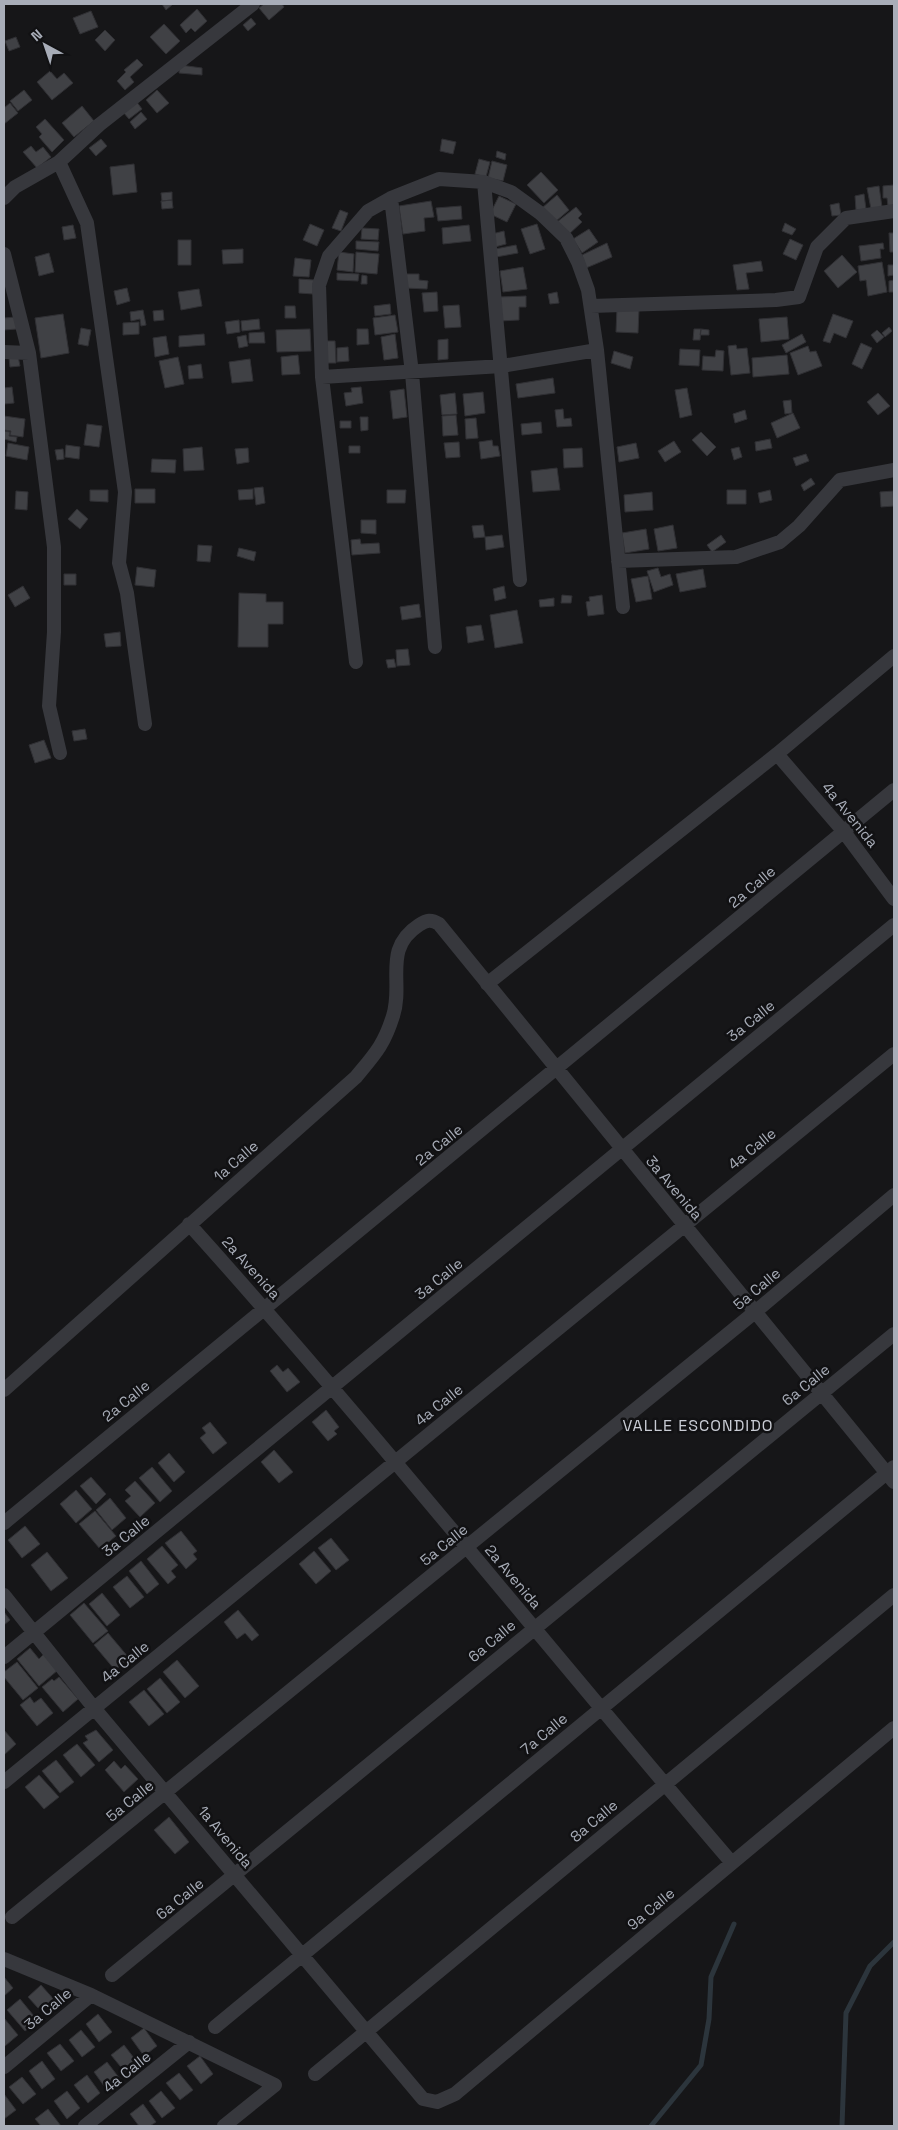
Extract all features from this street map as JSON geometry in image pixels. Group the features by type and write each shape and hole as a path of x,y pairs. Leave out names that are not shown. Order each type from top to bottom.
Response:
{"street":[{"path":"4,198 15,187 59,162 99,125 252,4"},
{"path":"59,162 87,223 125,492 119,563 127,593 145,724"},
{"path":"356,662 322,377 320,285 329,256 368,211 392,198 439,179 484,182 511,192 540,212 566,238 578,262 590,306 598,350 623,607"},
{"path":"484,182 520,580"},
{"path":"392,198 412,373 435,647"},
{"path":"590,306 776,300 799,296 817,247 846,218 894,211"},
{"path":"4,254 29,352 54,547 54,632 49,706 60,754"},
{"path":"322,377 502,366 598,350"},
{"path":"4,352 29,352"},
{"path":"618,561 736,557 780,542 799,526 840,480 894,470"},
{"path":"487,984 777,754 894,656"},
{"name":"4a Avenida","path":"777,754 844,832 894,899"},
{"name":"2a Calle","path":"4,1523 894,790"},
{"name":"3a Avenida","path":"426,921 433,920 439,924 821,1393 892,1474"},
{"name":"1a Calle","path":"4,1390 356,1077 383,1044 394,1013 397,953 405,935 426,921"},
{"name":"3a Calle","path":"4,1657 894,925"},
{"name":"4a Calle","path":"4,1782 894,1054"},
{"name":"5a Calle","path":"12,1917 755,1312 894,1195"},
{"name":"2a Avenida","path":"189,1224 265,1308 732,1863"},
{"name":"6a Calle","path":"112,1974 894,1334"},
{"name":"7a Calle","path":"215,2026 601,1707 892,1474"},
{"name":"1a Avenida","path":"4,1595 94,1708 423,2099"},
{"name":"8a Calle","path":"315,2074 894,1595"},
{"name":"9a Calle","path":"423,2099 437,2102 455,2094 894,1728"},
{"path":"4,1959 91,1995 275,2085 224,2126"},
{"name":"3a Calle","path":"4,2067 91,1995"},
{"name":"4a Calle","path":"85,2126 189,2042"}],"building":[{"path":"162,4 173,4 166,10"},
{"path":"264,4 282,4 284,7 269,20 259,8"},
{"path":"197,9 207,21 195,32 191,28 186,33 180,25"},
{"path":"91,11 98,27 80,34 73,18"},
{"path":"251,18 256,24 248,31 243,25"},
{"path":"164,24 180,41 166,54 150,37"},
{"path":"105,30 115,40 105,51 95,40"},
{"path":"16,37 20,47 9,51 5,41"},
{"path":"137,59 143,65 130,77 134,82 125,90 117,81 126,72 124,70"},
{"path":"180,65 202,68 202,75 179,73"},
{"path":"50,71 57,79 64,73 73,83 52,100 37,82"},
{"path":"24,90 32,100 18,111 10,101"},
{"path":"157,90 169,103 157,113 146,100"},
{"path":"136,101 142,109 129,119 123,112"},
{"path":"10,103 18,113 4,124 4,108"},
{"path":"82,106 94,121 74,137 62,123"},
{"path":"141,112 147,119 135,129 130,122"},
{"path":"45,119 64,140 52,152 39,137 42,134 36,127"},
{"path":"101,139 107,146 96,156 89,148"},
{"path":"442,139 456,142 453,154 440,151"},
{"path":"31,146 36,152 43,147 51,157 37,168 23,152"},
{"path":"497,151 506,154 505,160 496,157"},
{"path":"479,159 490,162 486,177 475,174"},
{"path":"492,161 507,165 503,181 488,178"},
{"path":"134,164 137,192 113,195 110,167"},
{"path":"541,172 558,190 544,203 527,185"},
{"path":"894,185 894,206 888,206 887,198 883,198 883,186"},
{"path":"879,186 882,207 871,209 867,188"},
{"path":"172,192 172,200 162,201 161,193"},
{"path":"864,194 866,209 856,210 855,196"},
{"path":"557,195 569,210 555,222 542,208"},
{"path":"499,196 516,204 507,222 490,214"},
{"path":"172,200 173,208 162,209 161,201"},
{"path":"431,201 434,217 424,218 425,231 403,234 399,206"},
{"path":"839,203 841,215 832,216 830,205"},
{"path":"461,206 462,219 438,221 436,208"},
{"path":"576,207 582,214 578,218 582,222 568,235 557,222"},
{"path":"340,210 348,213 341,231 332,228"},
{"path":"785,223 796,229 792,235 782,231"},
{"path":"310,224 324,230 317,246 303,240"},
{"path":"537,224 545,249 530,254 521,229"},
{"path":"73,225 76,238 64,240 62,227"},
{"path":"469,225 471,241 443,244 442,228"},
{"path":"362,228 379,229 378,240 361,239"},
{"path":"589,229 598,242 582,253 573,239"},
{"path":"504,231 506,244 495,247 492,234"},
{"path":"889,233 894,233 894,252 890,252"},
{"path":"790,239 803,245 796,260 783,254"},
{"path":"178,240 191,240 191,265 178,265"},
{"path":"356,241 379,242 378,251 356,249"},
{"path":"607,243 612,257 586,268 582,255"},
{"path":"883,243 884,249 880,249 881,258 861,261 859,246"},
{"path":"516,245 518,253 496,257 495,249"},
{"path":"243,249 243,263 223,264 222,250"},
{"path":"339,252 354,254 353,272 337,270"},
{"path":"356,252 379,254 377,274 355,272"},
{"path":"49,253 54,272 39,276 35,257"},
{"path":"842,255 857,272 838,288 824,271"},
{"path":"295,258 311,260 309,277 293,276"},
{"path":"761,261 763,271 746,273 749,289 737,290 733,265"},
{"path":"882,262 887,292 868,296 866,280 860,281 858,266"},
{"path":"888,265 894,265 894,275 888,276"},
{"path":"523,267 527,289 503,292 500,271"},
{"path":"337,273 359,274 358,281 337,280"},
{"path":"406,274 419,274 419,280 428,281 427,289 405,288"},
{"path":"362,275 367,276 367,284 361,284"},
{"path":"299,279 314,280 313,294 299,293"},
{"path":"894,280 894,292 889,292 889,281"},
{"path":"127,288 130,301 117,305 114,291"},
{"path":"199,289 202,306 181,310 178,292"},
{"path":"437,292 438,311 424,312 422,293"},
{"path":"557,292 559,303 550,304 548,294"},
{"path":"526,296 526,307 519,307 519,320 500,321 499,297"},
{"path":"390,304 391,314 375,316 374,306"},
{"path":"459,305 461,327 445,328 443,306"},
{"path":"285,306 295,306 296,318 285,318"},
{"path":"617,308 639,309 638,333 616,332"},
{"path":"143,310 146,325 141,326 140,319 131,321 130,312"},
{"path":"163,310 164,320 154,321 153,311"},
{"path":"63,314 69,353 41,358 35,318"},
{"path":"833,314 853,321 846,338 834,333 830,343 823,341"},
{"path":"395,315 398,332 375,335 373,318"},
{"path":"16,317 17,329 4,330 4,318"},
{"path":"787,317 789,339 761,342 759,319"},
{"path":"259,319 260,329 242,331 241,321"},
{"path":"239,320 240,332 227,334 225,322"},
{"path":"139,322 139,334 123,335 123,323"},
{"path":"889,327 892,331 885,337 882,333"},
{"path":"81,328 91,330 88,346 78,344"},
{"path":"310,329 311,351 277,352 276,330"},
{"path":"357,329 368,329 369,344 357,345"},
{"path":"694,329 701,329 700,340 693,340"},
{"path":"701,329 709,330 709,335 700,335"},
{"path":"877,330 884,337 877,343 871,335"},
{"path":"264,332 265,343 249,343 249,333"},
{"path":"204,334 205,345 179,347 179,336"},
{"path":"395,334 398,358 384,360 381,337"},
{"path":"802,334 806,342 786,353 782,345"},
{"path":"246,335 248,346 239,348 237,337"},
{"path":"166,336 169,354 155,357 153,338"},
{"path":"448,339 448,359 438,360 438,340"},
{"path":"326,341 335,341 336,363 327,363"},
{"path":"861,343 872,348 862,369 852,364"},
{"path":"736,345 737,349 747,348 750,373 731,375 728,346"},
{"path":"808,346 810,352 816,351 822,366 798,375 790,353"},
{"path":"348,347 349,361 337,362 337,348"},
{"path":"680,349 700,350 699,366 679,365"},
{"path":"716,350 724,351 723,371 702,370 703,356 715,357"},
{"path":"614,351 633,357 630,369 611,363"},
{"path":"298,355 300,374 282,375 281,357"},
{"path":"787,355 789,374 753,377 752,358"},
{"path":"18,356 20,366 10,367 9,358"},
{"path":"178,357 184,384 165,388 159,361"},
{"path":"250,359 253,381 232,383 229,362"},
{"path":"201,364 203,378 189,379 188,366"},
{"path":"553,378 555,393 518,398 516,384"},
{"path":"12,387 14,403 4,404 4,388"},
{"path":"361,387 363,403 346,406 344,393 352,392 351,388"},
{"path":"687,388 692,415 680,418 675,390"},
{"path":"404,389 407,417 393,419 390,391"},
{"path":"483,392 485,413 465,416 463,394"},
{"path":"455,393 457,414 442,415 440,395"},
{"path":"878,393 890,406 878,415 867,402"},
{"path":"791,400 792,413 785,414 783,401"},
{"path":"563,409 564,419 571,418 572,426 557,427 555,410"},
{"path":"745,410 747,419 735,423 733,414"},
{"path":"793,413 800,428 777,438 771,423"},
{"path":"456,415 458,435 443,436 442,416"},
{"path":"4,416 25,419 23,437 10,435 11,431 4,430"},
{"path":"360,417 368,417 368,430 361,431"},
{"path":"476,418 478,438 466,439 465,419"},
{"path":"340,421 351,421 351,428 340,428"},
{"path":"541,422 542,433 522,435 521,424"},
{"path":"87,424 102,426 99,447 84,445"},
{"path":"4,431 10,432 9,436 17,437 16,442 4,439"},
{"path":"701,432 716,447 707,456 692,440"},
{"path":"770,439 772,448 756,451 755,442"},
{"path":"492,440 493,446 498,446 500,456 481,459 479,442"},
{"path":"674,441 681,452 665,462 658,451"},
{"path":"459,442 460,457 446,458 444,443"},
{"path":"8,443 29,447 27,460 6,456"},
{"path":"636,443 639,458 619,462 617,447"},
{"path":"66,445 80,447 79,459 65,457"},
{"path":"349,446 360,446 360,453 349,453"},
{"path":"202,447 204,470 184,471 183,449"},
{"path":"739,447 742,457 734,460 731,449"},
{"path":"248,448 249,462 237,464 235,449"},
{"path":"582,448 583,467 564,468 563,449"},
{"path":"63,449 64,459 57,460 55,450"},
{"path":"806,454 809,461 796,466 793,458"},
{"path":"152,459 176,460 175,473 151,472"},
{"path":"557,468 560,490 533,492 531,471"},
{"path":"811,478 815,484 804,491 801,485"},
{"path":"263,487 265,503 256,505 254,488"},
{"path":"135,489 155,489 155,503 135,503"},
{"path":"253,489 253,499 239,500 238,490"},
{"path":"90,490 108,490 108,502 90,501"},
{"path":"387,490 406,490 405,503 387,503"},
{"path":"727,490 746,490 746,504 727,504"},
{"path":"770,490 772,500 760,503 758,493"},
{"path":"16,491 28,492 27,510 15,509"},
{"path":"893,491 894,506 881,507 880,492"},
{"path":"652,492 653,510 625,512 624,495"},
{"path":"77,509 88,519 80,529 68,519"},
{"path":"361,520 376,520 376,534 361,533"},
{"path":"483,525 485,537 474,538 472,526"},
{"path":"673,525 677,548 658,551 654,529"},
{"path":"646,529 649,549 625,553 622,533"},
{"path":"502,535 504,547 486,550 485,537"},
{"path":"721,535 726,542 712,552 707,545"},
{"path":"360,539 361,544 379,543 380,553 352,555 351,540"},
{"path":"198,545 212,546 210,562 197,561"},
{"path":"239,548 256,552 254,561 237,556"},
{"path":"137,567 156,570 154,587 135,585"},
{"path":"658,568 661,577 670,574 673,585 654,592 647,571"},
{"path":"703,569 706,587 680,592 676,574"},
{"path":"64,574 76,574 76,585 64,585"},
{"path":"648,576 652,599 636,602 631,579"},
{"path":"23,586 30,598 15,607 8,595"},
{"path":"504,586 506,598 495,601 493,589"},
{"path":"239,593 266,594 266,602 283,602 283,624 268,624 268,647 238,647"},
{"path":"562,595 572,596 571,603 561,603"},
{"path":"602,595 604,614 588,616 586,602 590,601 589,597"},
{"path":"554,598 554,606 540,607 539,600"},
{"path":"419,604 421,617 402,620 400,607"},
{"path":"517,610 523,643 495,648 490,615"},
{"path":"481,625 484,640 468,643 466,627"},
{"path":"120,632 121,646 106,647 104,634"},
{"path":"408,649 410,665 397,666 396,650"},
{"path":"394,659 396,667 388,668 386,660"},
{"path":"85,729 87,739 74,741 72,731"},
{"path":"44,740 51,758 35,763 29,745"},
{"path":"277,1365 283,1372 288,1368 300,1382 287,1392 270,1371"},
{"path":"326,1410 339,1427 334,1431 337,1434 328,1441 312,1422"},
{"path":"210,1422 227,1443 213,1454 200,1438 206,1433 202,1428"},
{"path":"274,1450 293,1472 279,1483 261,1462"},
{"path":"169,1453 185,1472 174,1482 158,1463"},
{"path":"152,1467 172,1491 160,1502 139,1478"},
{"path":"91,1477 106,1494 96,1504 80,1486"},
{"path":"135,1481 155,1503 140,1517 125,1501 131,1496 125,1490"},
{"path":"76,1490 92,1509 76,1523 60,1504"},
{"path":"110,1498 126,1518 112,1530 96,1510"},
{"path":"95,1511 116,1536 100,1549 79,1524"},
{"path":"25,1526 40,1544 22,1558 8,1540"},
{"path":"181,1531 197,1551 193,1554 197,1559 186,1569 165,1543"},
{"path":"331,1538 349,1560 336,1570 318,1548"},
{"path":"162,1546 178,1565 171,1571 176,1577 168,1584 147,1559"},
{"path":"314,1551 331,1571 316,1584 299,1564"},
{"path":"47,1552 68,1578 51,1591 31,1565"},
{"path":"141,1561 159,1584 147,1594 129,1571"},
{"path":"127,1576 144,1597 130,1608 113,1587"},
{"path":"102,1593 120,1615 107,1626 89,1604"},
{"path":"84,1603 108,1631 93,1643 70,1615"},
{"path":"238,1610 259,1635 252,1641 245,1633 237,1639 224,1622"},
{"path":"4,1612 10,1620 4,1625"},
{"path":"108,1633 129,1658 115,1670 94,1645"},
{"path":"30,1648 39,1659 45,1653 58,1670 39,1686 17,1659"},
{"path":"177,1660 199,1686 185,1698 163,1672"},
{"path":"17,1662 38,1688 23,1700 4,1677 4,1672"},
{"path":"59,1677 78,1699 63,1712 42,1687 52,1679 54,1681"},
{"path":"160,1678 180,1702 167,1713 147,1689"},
{"path":"144,1690 164,1714 149,1726 129,1702"},
{"path":"30,1697 34,1703 41,1698 53,1713 37,1726 20,1705"},
{"path":"4,1730 16,1744 4,1755"},
{"path":"96,1730 113,1750 99,1762 83,1743 88,1740 85,1736"},
{"path":"77,1744 95,1765 81,1777 63,1755"},
{"path":"56,1760 74,1782 60,1793 42,1771"},
{"path":"114,1761 121,1769 125,1765 138,1779 124,1792 105,1770"},
{"path":"39,1775 59,1797 44,1809 25,1787"},
{"path":"169,1817 189,1842 175,1854 154,1830"},
{"path":"4,1977 13,1988 4,1996"},
{"path":"41,1985 57,2003 50,2009 44,2003 38,2008 28,1997"},
{"path":"20,1999 38,2021 25,2031 7,2010"},
{"path":"98,2014 112,2032 99,2042 86,2024"},
{"path":"4,2018 18,2035 5,2046 4,2045"},
{"path":"144,2028 157,2046 144,2056 131,2038"},
{"path":"81,2030 95,2047 82,2057 69,2040"},
{"path":"60,2044 74,2061 61,2071 47,2053"},
{"path":"124,2045 137,2062 125,2072 111,2055"},
{"path":"200,2056 213,2074 201,2084 187,2066"},
{"path":"42,2061 55,2079 42,2089 29,2071"},
{"path":"107,2062 120,2079 107,2090 94,2072"},
{"path":"179,2073 193,2090 180,2100 166,2083"},
{"path":"87,2075 100,2093 88,2103 74,2085"},
{"path":"22,2077 36,2094 23,2104 9,2087"},
{"path":"67,2091 80,2108 67,2119 54,2101"},
{"path":"161,2091 175,2108 162,2118 149,2101"},
{"path":"4,2094 16,2110 4,2119"},
{"path":"143,2104 156,2122 150,2126 139,2126 130,2114"},
{"path":"48,2109 61,2126 41,2126 35,2119"}],"waterway":[{"path":"651,2126 701,2065 709,2019 711,1977 734,1924"},
{"path":"842,2126 846,2013 870,1966 894,1942"}],"district":[{"name":"VALLE ESCONDIDO","path":"698,1425"}]}
